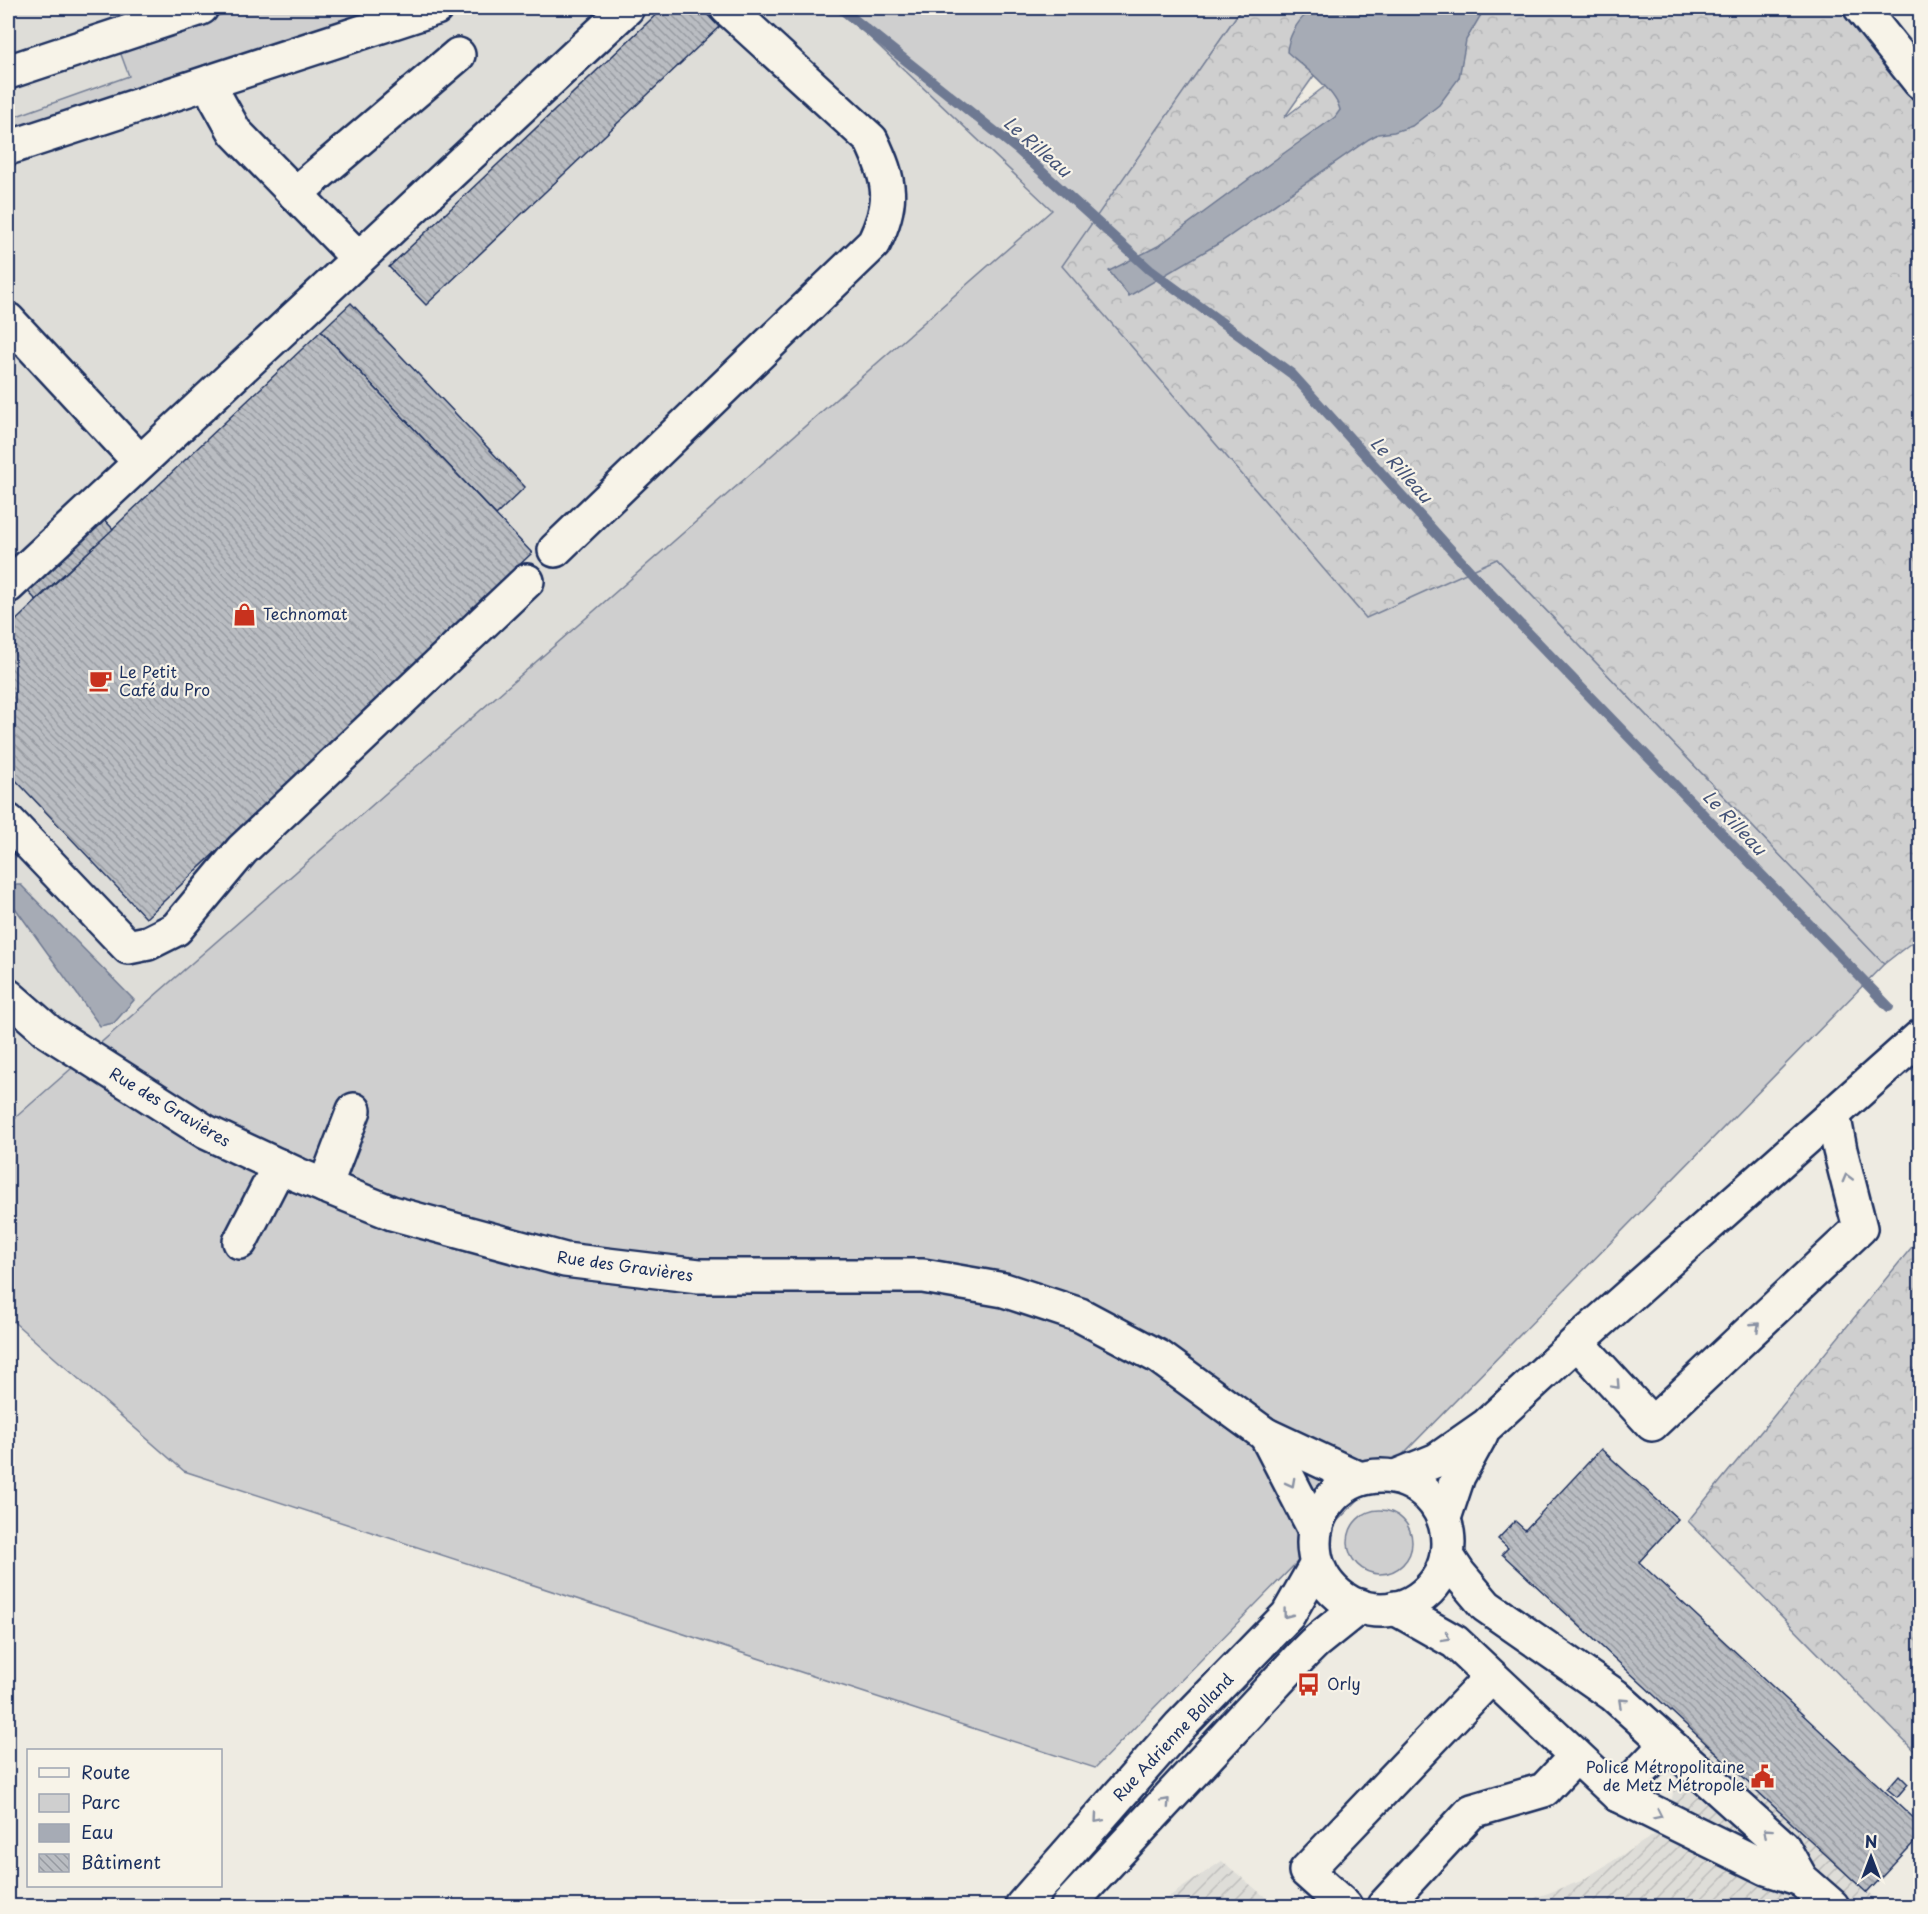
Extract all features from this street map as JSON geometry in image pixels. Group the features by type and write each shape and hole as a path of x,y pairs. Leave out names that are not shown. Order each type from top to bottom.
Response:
{"main road":[{"path":"8,72 201,8"},
{"path":"8,148 436,8"},
{"path":"8,586 627,8"},
{"path":"555,550 874,243 885,221 888,203 887,184 871,140 727,8"},
{"path":"1861,8 1920,82"},
{"path":"295,194 458,55"},
{"path":"210,82 235,132 358,258"},
{"path":"8,320 140,462"},
{"path":"8,821 128,947 147,943 176,929 242,850 527,581"},
{"name":"Rue des Gravières","path":"8,996 49,1032 206,1132 279,1166 392,1213 565,1260 699,1276 923,1276 1004,1290 1080,1315 1159,1357 1266,1436 1360,1479"},
{"path":"1395,1478 1437,1460 1487,1425 1920,1037"},
{"path":"325,1186 354,1110"},
{"path":"1577,1342 1652,1424 1860,1228 1833,1114"},
{"path":"240,1242 279,1166"},
{"path":"1444,1518 1458,1476 1487,1425"},
{"name":"Rue des Gravières","path":"1266,1436 1316,1530"},
{"path":"1377,1476 1395,1478 1410,1482 1436,1503 1444,1518 1448,1543 1447,1556 1440,1574 1429,1590 1413,1602 1395,1608 1374,1609 1360,1606 1338,1593 1326,1580 1317,1564 1314,1547 1316,1530 1321,1513 1331,1498 1344,1487 1360,1479 1377,1476"},
{"path":"1447,1556 1486,1606 1614,1695 1783,1847 1801,1879 1832,1906"},
{"name":"Rue Adrienne Bolland","path":"1022,1906 1180,1726 1288,1614 1317,1564"},
{"path":"1068,1906 1300,1657 1360,1606"},
{"path":"1395,1608 1455,1642 1618,1795 1766,1868 1801,1879"},
{"path":"1345,1906 1306,1871 1491,1677"},
{"path":"1618,1795 1667,1743"},
{"path":"1384,1906 1472,1811 1544,1790 1576,1756"}],"shaded area":[{"path":"8,8 839,8 1052,210 8,1124"},
{"path":"1704,1741 1882,1906 1513,1906 1581,1881 1660,1831 1671,1803 1678,1770"},
{"path":"1222,1861 1276,1906 1155,1906"}],"green space":[{"path":"241,8 388,8 8,136 8,119 129,76 119,49"},
{"path":"839,8 1242,8 1063,266 1497,559 1884,964 1095,1768 184,1471 8,1317 8,1124 1052,210"},
{"path":"1242,8 1362,8 1284,118 1426,8 1840,8 1920,102 1920,936 1884,964 1497,559 1366,618 1062,266"},
{"path":"1920,1237 1920,1757 1688,1521"},
{"path":"1380,1510 1392,1512 1403,1519 1410,1530 1412,1542 1410,1554 1403,1565 1392,1572 1380,1574 1368,1572 1357,1565 1350,1554 1348,1542 1350,1530 1357,1519 1368,1512"}],"water":[{"path":"1320,8 1485,8 1466,40 1459,78 1439,105 1412,126 1378,134 1369,139 1221,242 1129,296 1109,271 1158,246 1335,117 1340,110 1325,87 1287,52 1291,36 1299,21"},
{"path":"12,885 21,885 134,1000 114,1023 100,1026 8,898"}],"building":[{"path":"663,8 701,8 719,27 426,305 389,267"},
{"path":"351,303 525,487 496,515 321,331"},
{"name":"Technomat","path":"321,331 532,553 146,918 8,772 8,628"},
{"path":"97,512 113,529 36,600 21,584"},
{"path":"1601,1449 1678,1519 1639,1562 1920,1824 1920,1836 1867,1893 1502,1554 1508,1548 1498,1539 1515,1521 1525,1530"},
{"path":"1899,1775 1908,1784 1897,1797 1887,1789"}],"waterway":[{"name":"Le Rilleau","path":"840,8 1017,149 1150,270 1292,374 1490,593 1889,1007"}],"place":[{"name":"Technomat","path":"245,614"},
{"name":"Le Petit Café du Pro","path":"101,681"},
{"name":"Orly","path":"1309,1684"},
{"name":"Police Métropolitaine de Metz Métropole","path":"1763,1776"}]}
